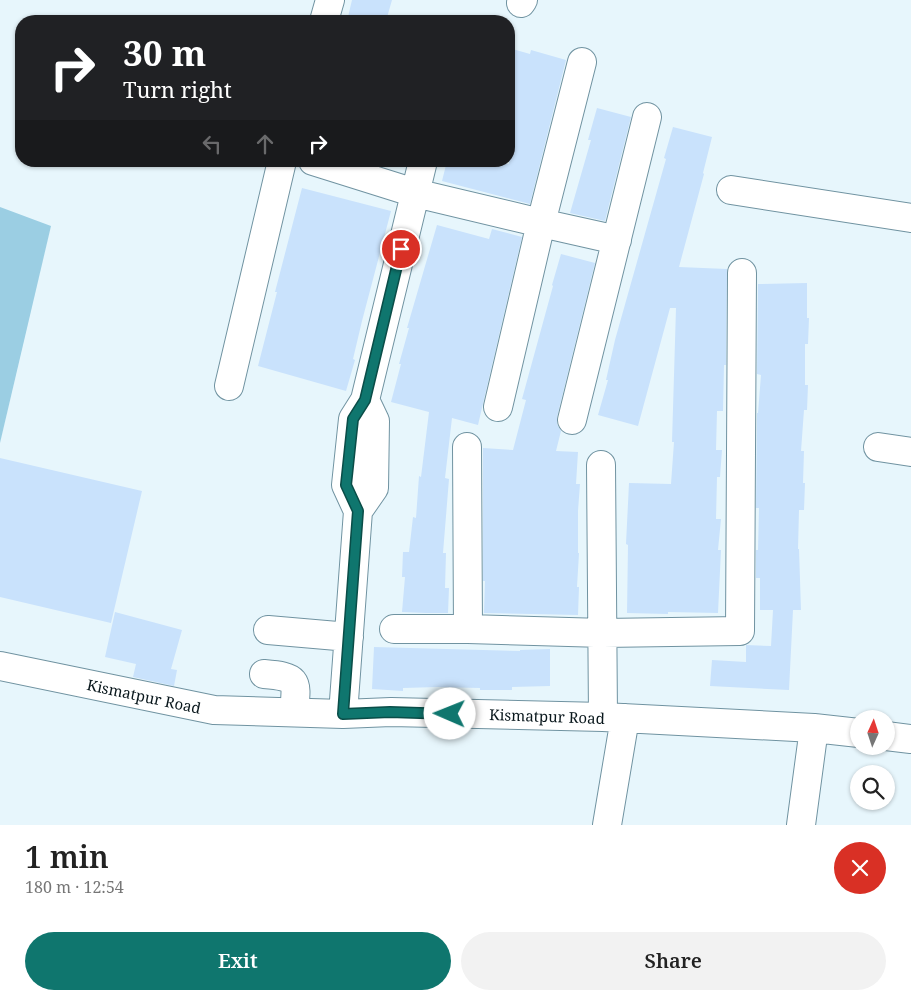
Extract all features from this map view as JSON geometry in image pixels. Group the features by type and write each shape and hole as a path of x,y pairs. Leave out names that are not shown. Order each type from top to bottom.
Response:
{"street":[{"path":"326,15 330,0"},
{"path":"498,407 541,224 582,62"},
{"path":"572,420 647,117"},
{"path":"229,386 281,167"},
{"path":"333,167 415,193 541,224 618,240"},
{"path":"343,714 358,511 346,485 353,419 365,400 422,167"},
{"path":"731,190 911,218"},
{"path":"394,629 603,632 740,631 742,273"},
{"path":"467,447 468,629"},
{"path":"878,447 911,452"},
{"path":"601,465 603,632 614,718 607,825"},
{"path":"268,630 349,637"},
{"name":"Kismatpur Road","path":"0,666 214,710 343,714 390,712 614,718 814,728 850,732"},
{"path":"264,674 282,675 292,680 296,686 294,712"},
{"path":"801,825 814,728"},
{"path":"895,737 911,739"}],"shaded area":[{"path":"0,207 51,226 0,443"}],"building":[{"path":"352,0 392,0 388,15 348,15"},
{"path":"515,50 530,54 531,50 566,60 530,204 442,181 446,167 515,167"},
{"path":"597,108 631,117 605,221 570,213 591,140 588,140"},
{"path":"673,127 712,137 679,267 727,269 726,365 724,365 723,411 717,411 716,450 722,450 720,477 717,477 716,519 721,519 718,550 721,550 718,613 627,613 628,545 626,544 629,483 671,484 674,442 672,442 676,308 670,308 638,426 598,415 608,380 606,380 615,340 666,159 664,158"},
{"path":"302,188 391,211 346,391 258,366"},
{"path":"437,225 489,239 492,229 522,237 478,425 452,418 445,478 449,479 443,553 446,553 445,588 449,588 448,613 402,612 405,577 402,577 403,552 409,552 413,517 416,518 419,476 421,477 429,412 391,402 409,328 407,328"},
{"path":"561,254 595,263 557,417 557,424 561,431 556,451 578,452 576,484 580,484 578,511 578,615 484,613 483,448 513,450 526,400 522,399"},
{"path":"807,283 807,318 809,318 808,344 805,344 805,385 808,385 807,410 804,410 801,451 804,451 803,483 805,483 804,510 799,510 798,549 801,610 793,610 789,690 710,686 712,660 746,662 746,645 771,646 773,610 760,610 760,578 756,578 759,508 756,508 757,413 761,375 757,374 758,284"},
{"path":"0,458 142,491 111,623 0,597"},
{"path":"115,612 182,630 171,669 177,670 174,686 133,677 136,664 105,657"},
{"path":"374,647 520,651 550,649 550,686 512,687 512,690 438,687 403,688 403,691 372,689"}],"route":[{"path":"401,249 365,400 353,419 346,485 358,511 343,714 390,712 450,714"}]}
